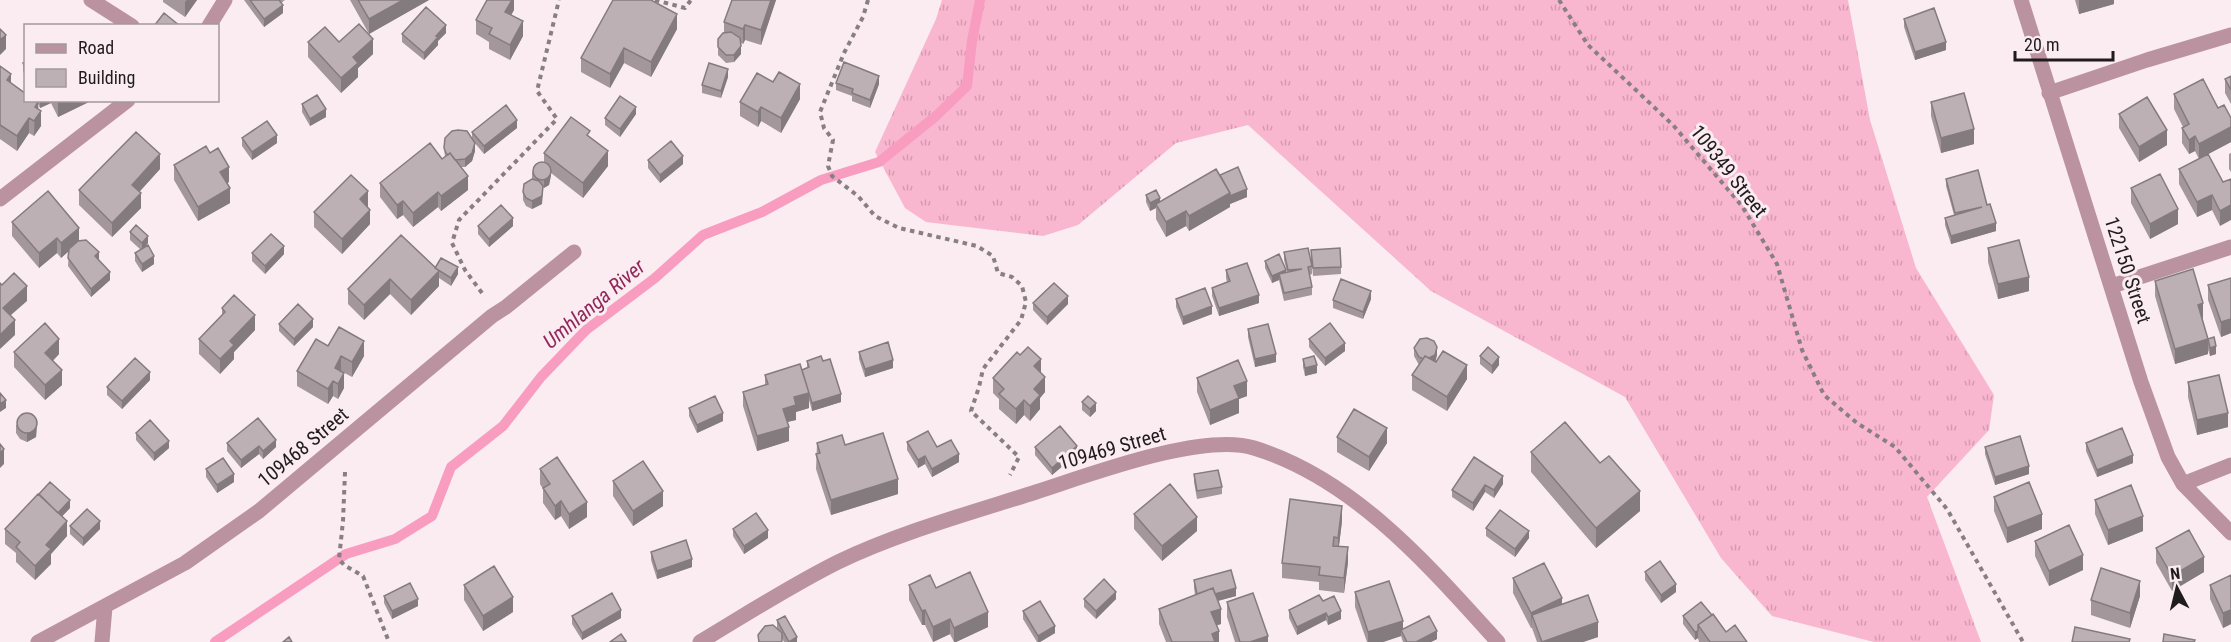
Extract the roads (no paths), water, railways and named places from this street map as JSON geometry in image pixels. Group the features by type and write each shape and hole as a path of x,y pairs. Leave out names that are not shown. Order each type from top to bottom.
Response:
{"street":[{"path":"92,0 129,24"},
{"path":"210,24 225,0"},
{"name":"122150 Street","path":"2021,0 2049,93 2168,457 2183,484 2231,533"},
{"path":"2049,93 2231,35"},
{"path":"0,199 125,102"},
{"path":"2112,286 2231,247"},
{"name":"109468 Street","path":"38,642 185,563 260,511 492,316 574,252"},
{"name":"109469 Street","path":"699,642 802,581 859,553 947,520 1128,463 1163,454 1225,445 1251,447 1279,457 1326,482 1384,524 1498,642"},
{"path":"2183,484 2231,465"},
{"path":"102,642 105,607"}],"waterway":[{"name":"Umhlanga River","path":"215,642 346,554 395,539 432,516 451,467 503,426 541,377 586,330 655,278 703,235 762,212 821,180 879,162 936,116 967,86 980,0"}]}
